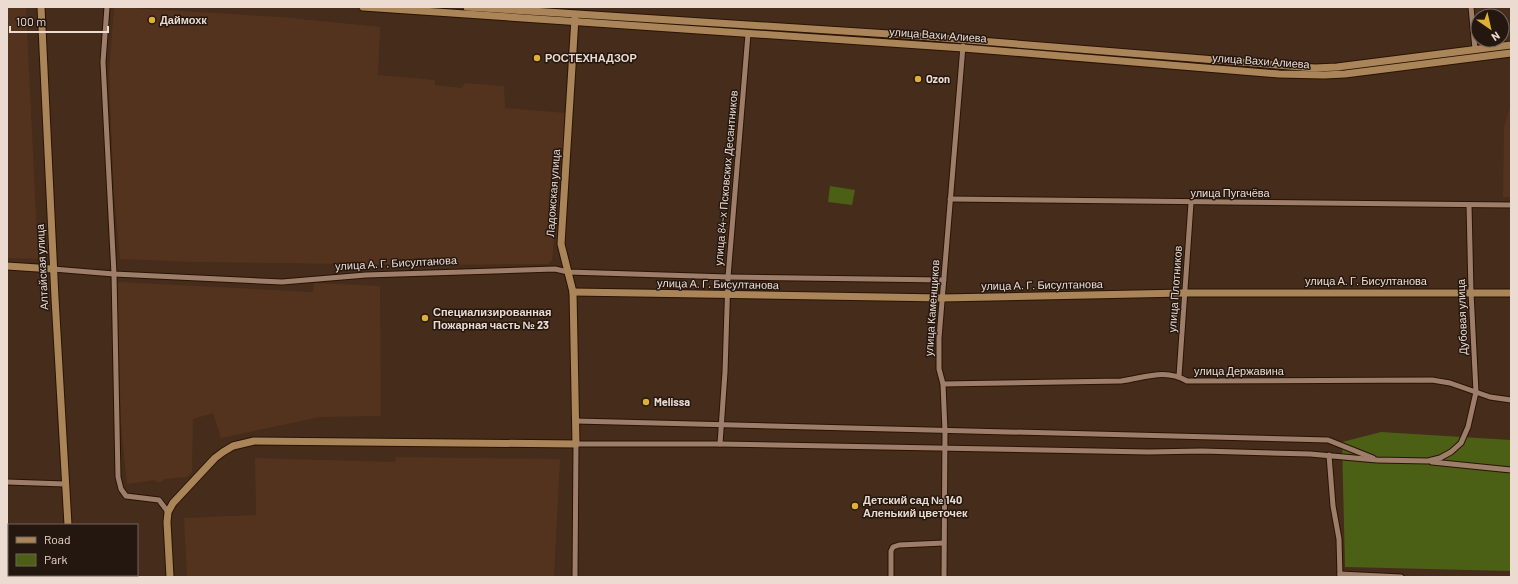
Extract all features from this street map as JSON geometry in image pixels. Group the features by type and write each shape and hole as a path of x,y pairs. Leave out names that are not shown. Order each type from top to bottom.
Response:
{"main road":[{"name":"Алтайская улица","path":"41,7 53,269 68,524"},
{"name":"улица Вахи Алиева","path":"363,7 963,48 1272,74 1345,74 1511,53"},
{"name":"улица Вахи Алиева","path":"467,7 964,40 1315,68 1337,67 1511,45"},
{"name":"Ладожская улица","path":"576,14 561,244 573,292 576,444"},
{"path":"7,266 53,269"},
{"name":"улица А. Г. Бисултанова","path":"573,292 728,296 942,298 1184,293 1511,293"},
{"path":"170,577 168,512 173,503 215,458 233,446 254,441 576,444"}],"street":[{"path":"107,7 103,62 114,274 118,477 123,493 129,497 159,500 168,512"},
{"path":"1471,7 1475,49"},
{"name":"улица 84-х Псковских Десантников","path":"720,444 725,372 728,277 748,34"},
{"name":"улица Каменщиков","path":"944,577 945,431 943,384 939,369 939,338 964,40"},
{"name":"улица Пугачёва","path":"950,199 1191,203 1511,205"},
{"name":"улица Плотников","path":"1178,376 1191,203"},
{"name":"Дубовая улица","path":"1428,461 1440,458 1451,452 1460,442 1468,428 1476,392 1471,292 1469,204"},
{"name":"улица А. Г. Бисултанова","path":"53,269 114,274 282,282 366,274 555,268 568,272 728,277 944,280"},
{"name":"улица Державина","path":"943,384 1121,381 1157,374 1178,376 1187,381 1432,380 1450,382 1490,397 1511,400"},
{"path":"576,421 1328,440 1377,460"},
{"path":"575,577 576,444 720,444 1149,452 1208,451 1329,455 1377,460 1428,461 1511,470"},
{"path":"1329,455 1333,506 1339,539 1340,575 1401,577"},
{"path":"7,482 65,484"},
{"path":"891,577 891,551 894,548 899,545 944,543"}],"shaded area":[{"path":"7,7 26,7 38,259 7,258"},
{"path":"114,7 281,17 380,27 378,75 435,80 435,85 461,88 465,83 504,86 505,108 566,113 552,260 548,264 432,265 195,262 120,259 114,194 109,73"},
{"path":"1511,104 1511,197 1503,197 1504,127"},
{"path":"119,282 313,292 314,283 380,286 381,416 320,417 221,438 213,413 193,419 192,472 187,477 164,479 161,482 157,482 155,480 127,484 121,425 117,284"},
{"path":"396,457 560,459 554,577 187,577 184,518 256,515 255,458 395,462"}],"green space":[{"path":"830,186 855,190 852,205 828,202"},
{"path":"1381,432 1511,440 1511,571 1345,567 1342,442"}],"place":[{"name":"Даймохк","path":"152,20"},
{"name":"РОСТЕХНАДЗОР","path":"537,58"},
{"name":"Ozon","path":"918,79"},
{"name":"Специализированная Пожарная часть № 23","path":"425,318"},
{"name":"Melissa","path":"646,402"},
{"name":"Детский сад № 140 Аленький цветочек","path":"855,506"}]}
